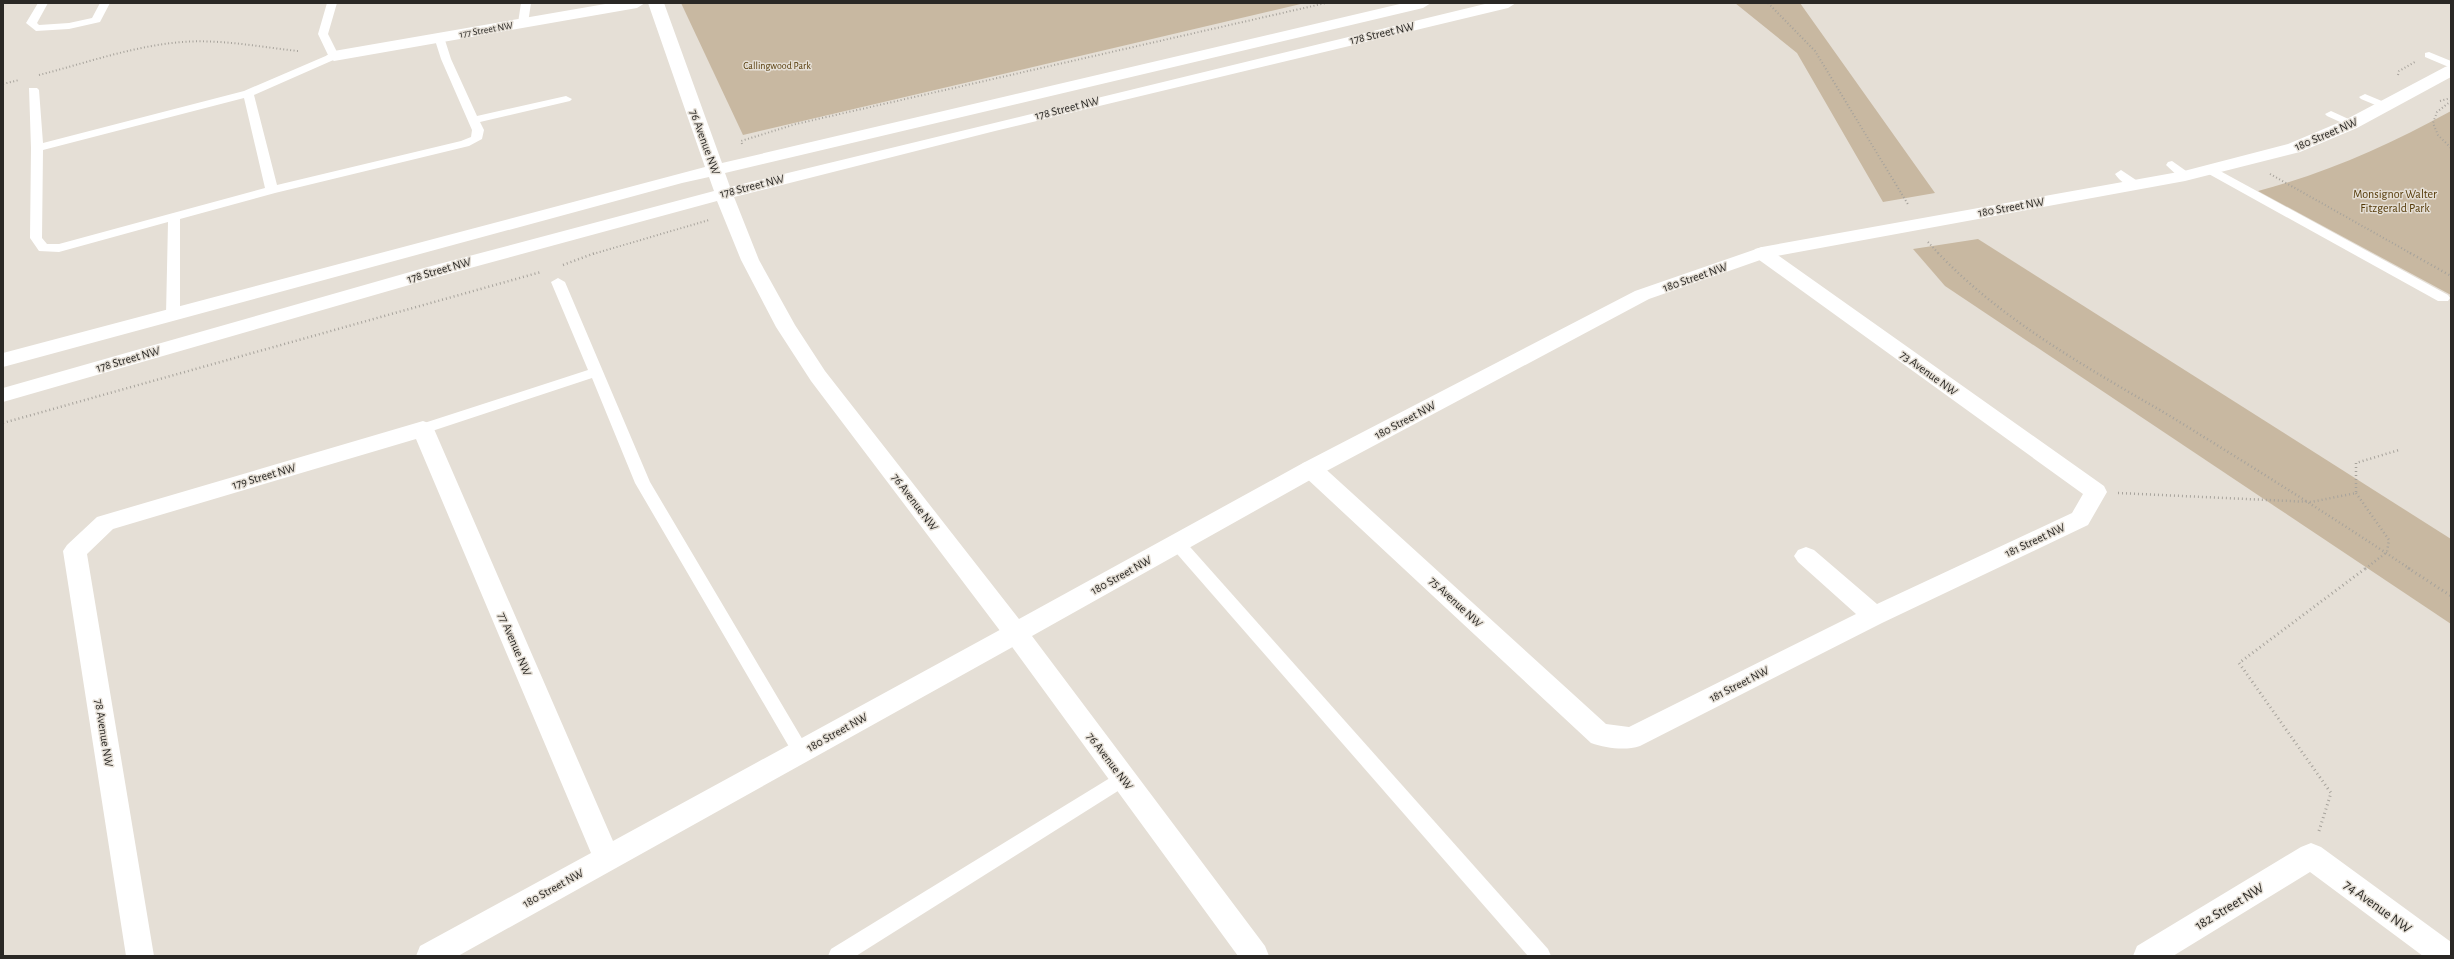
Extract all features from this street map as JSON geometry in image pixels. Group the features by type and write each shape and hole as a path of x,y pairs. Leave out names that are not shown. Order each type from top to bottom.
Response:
{"street":[{"name":"177 Street NW","path":"334,56 637,3"},
{"name":"76 Avenue NW","path":"656,3 715,171 750,260 786,327 806,357 1016,633 1255,956"},
{"name":"178 Street NW","path":"3,360 524,220 715,171 900,125 1423,3"},
{"name":"178 Street NW","path":"3,395 437,270 724,194 1038,115 1507,3"},
{"name":"180 Street NW","path":"430,956 1311,469 1642,296 1762,253 1918,223 2128,179 2179,170 2211,170 2294,148 2351,124 2451,70"},
{"name":"73 Avenue NW","path":"1762,253 2096,492"},
{"name":"179 Street NW","path":"106,523 424,429"},
{"name":"77 Avenue NW","path":"424,429 607,859"},
{"name":"75 Avenue NW","path":"1311,469 1600,735"},
{"name":"181 Street NW","path":"1600,735 1632,738 1874,616 2080,519 2096,492"},
{"name":"78 Avenue NW","path":"106,523 75,551 140,956"},
{"path":"1806,556 1874,616"},
{"name":"182 Street NW","path":"2147,956 2311,856"},
{"name":"74 Avenue NW","path":"2311,856 2446,956"}],"lane":[{"path":"43,3 31,23 36,28 69,26 96,20 105,3"},
{"path":"37,148 248,93 334,56 323,34 332,3"},
{"path":"523,23 526,3"},
{"path":"33,90 37,148 36,238 43,248 73,246 272,190 465,144 476,138 478,130 446,59 439,38"},
{"path":"2429,55 2451,64"},
{"path":"248,93 272,190"},
{"path":"2365,97 2385,106"},
{"path":"474,120 566,99"},
{"path":"2332,114 2351,124"},
{"path":"2211,170 2443,298"},
{"path":"173,315 174,217"},
{"path":"558,282 643,483 801,752"},
{"path":"424,429 596,372"},
{"path":"1177,543 1541,956"},
{"path":"838,956 1123,778"}],"path":[{"path":"741,142 796,124 1326,3"},
{"path":"1768,3 1814,50 1847,101 1888,175 1911,209"},
{"path":"33,76 151,47 181,42 209,41 334,56"},
{"path":"3,84 25,78"},
{"path":"2451,100 2437,111 2432,118 2432,124 2442,140 2451,148"},
{"path":"2270,174 2451,276"},
{"path":"562,266 611,247 690,227"},
{"path":"1926,239 1981,295 2020,325 2074,361 2127,390 2311,502 2451,596"},
{"path":"3,424 547,270"},
{"path":"2311,856 2331,793 2239,663 2387,552 2389,540 2356,493 2356,463 2399,450"},
{"path":"2096,492 2311,502 2356,493"}],"green space":[{"name":"Callingwood Park","path":"681,3 1305,3 743,135"},
{"path":"1735,3 1800,3 1935,193 1883,202 1797,53"},
{"name":"Monsignor Walter Fitzgerald Park","path":"2451,111 2451,295 2258,191 2284,184 2333,167 2381,147"},
{"path":"1978,239 2451,539 2451,624 1945,286 1913,249"}]}
